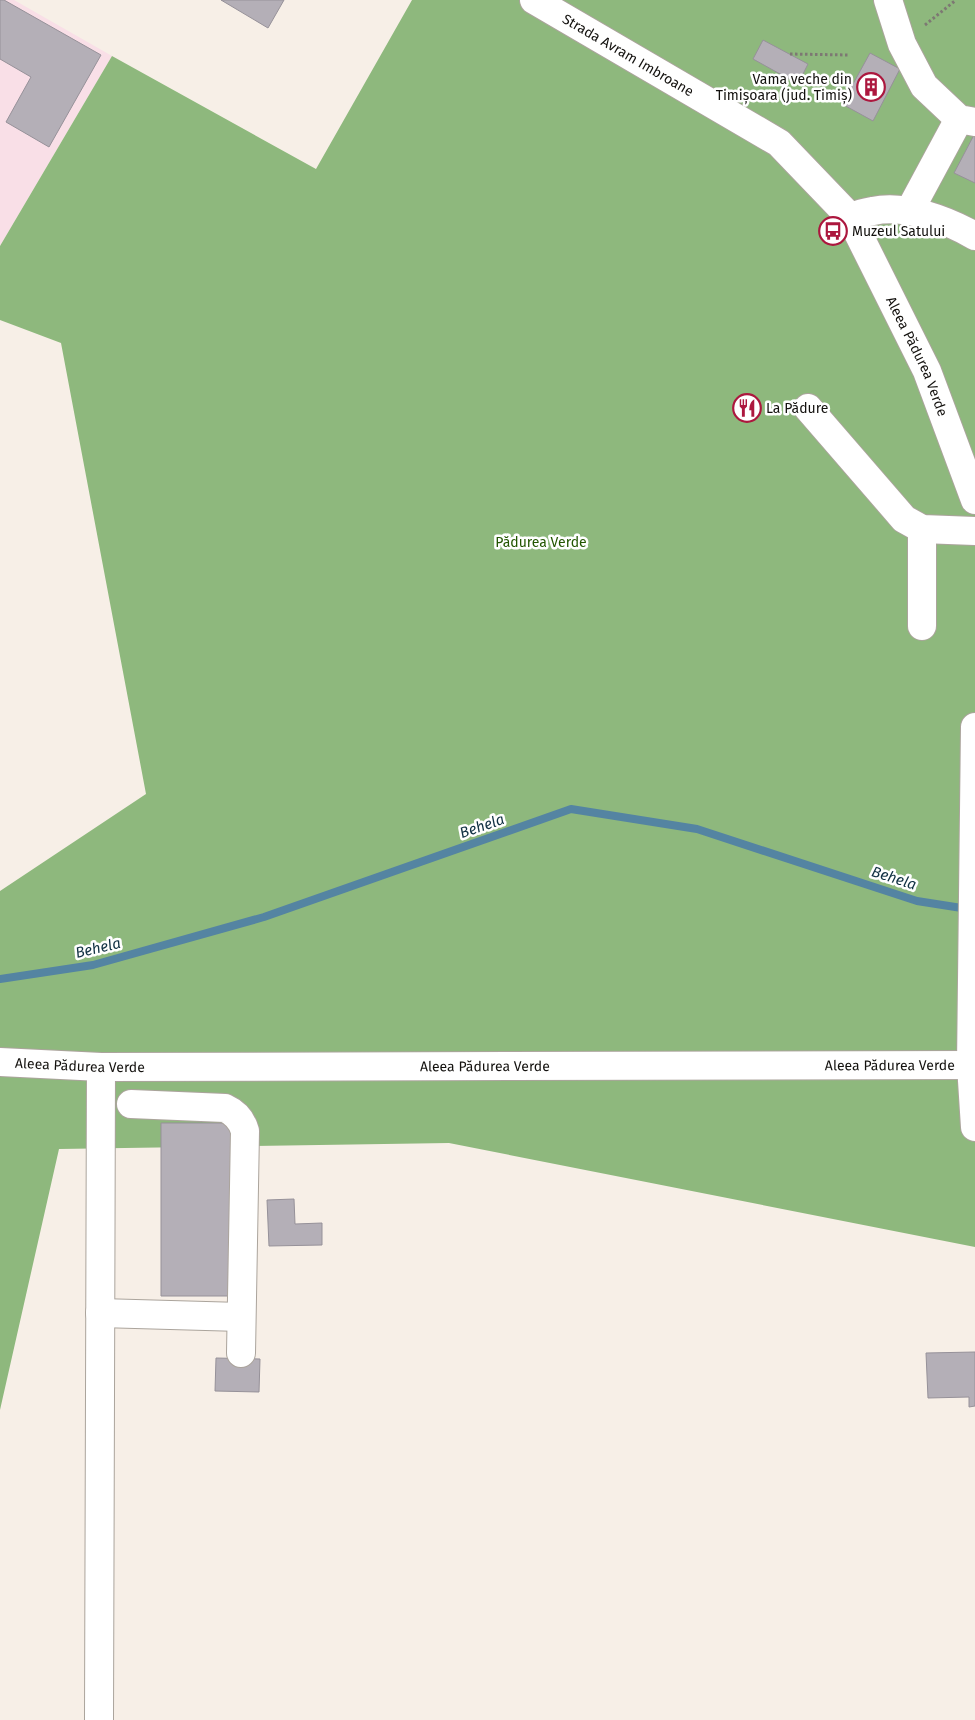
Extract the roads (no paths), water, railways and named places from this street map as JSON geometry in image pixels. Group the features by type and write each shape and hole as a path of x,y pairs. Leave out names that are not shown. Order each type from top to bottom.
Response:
{"street":[{"name":"Strada Avram Imbroane","path":"534,0 779,143 850,217"},
{"path":"888,0 902,44 924,86 967,120 910,210"},
{"path":"850,217 874,210 910,210 963,229 975,236"},
{"name":"Aleea Pădurea Verde","path":"850,217 927,370 975,500"},
{"path":"808,408 904,519 922,529 975,531"},
{"path":"922,529 922,626"},
{"name":"Aleea Pădurea Verde","path":"0,1062 101,1067 973,1065 975,727"},
{"path":"973,1065 975,1126"},
{"path":"99,1720 101,1067"},
{"path":"131,1104 225,1108 233,1112 242,1122 245,1131 241,1353"},
{"path":"100,1313 241,1317"}],"waterway":[{"name":"Behela","path":"0,979 93,965 264,917 571,809 697,829 917,901 968,909"}],"place":[{"name":"Vama veche din Timișoara (jud. Timiș)","path":"871,87"},
{"name":"Muzeul Satului","path":"833,231"},
{"name":"La Pădure","path":"747,408"}],"park label":[{"name":"Pădurea Verde","path":"541,542"}]}
